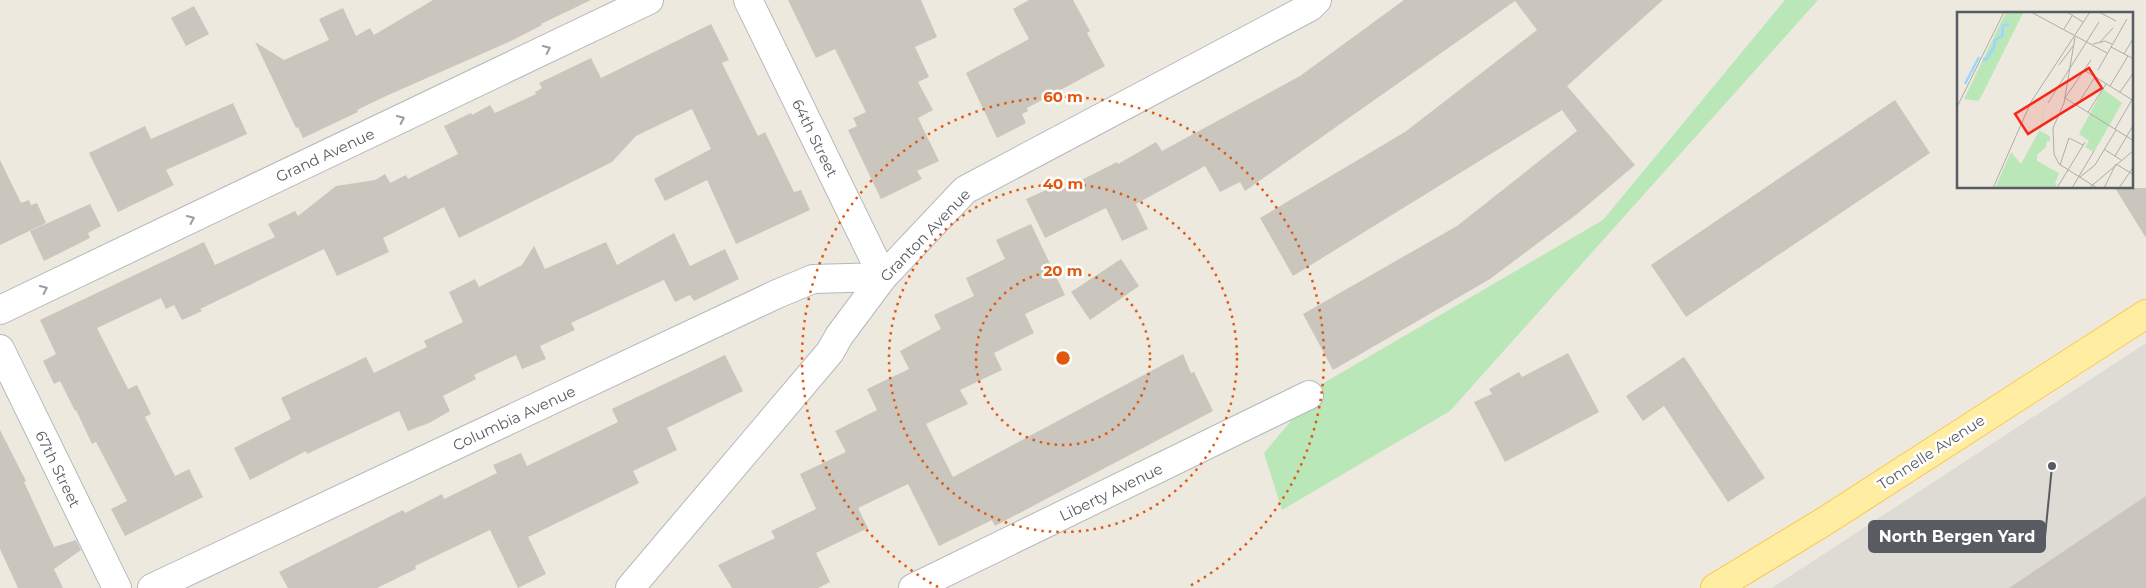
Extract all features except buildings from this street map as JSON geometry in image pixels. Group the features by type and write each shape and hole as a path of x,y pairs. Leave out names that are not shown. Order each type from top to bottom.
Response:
{"main road":[{"name":"Tonnelle Avenue","path":"1714,588 1825,521 2146,314"}],"street":[{"name":"Grand Avenue","path":"0,310 650,0"},
{"name":"64th Street","path":"748,0 883,277"},
{"name":"Granton Avenue","path":"630,588 830,352 839,336 883,277 965,190 1310,7 1317,0"},
{"name":"Columbia Avenue","path":"152,588 777,294 813,279 883,277"},
{"name":"67th Street","path":"0,349 117,588"},
{"name":"Liberty Avenue","path":"913,588 1309,395"}],"shaded area":[{"path":"2146,343 2146,588 1772,588"}],"green space":[{"path":"1785,0 1818,0 1450,411 1282,510 1264,453 1322,384 1603,220"}],"place":[{"name":"North Bergen Yard","path":"2052,466"}]}
